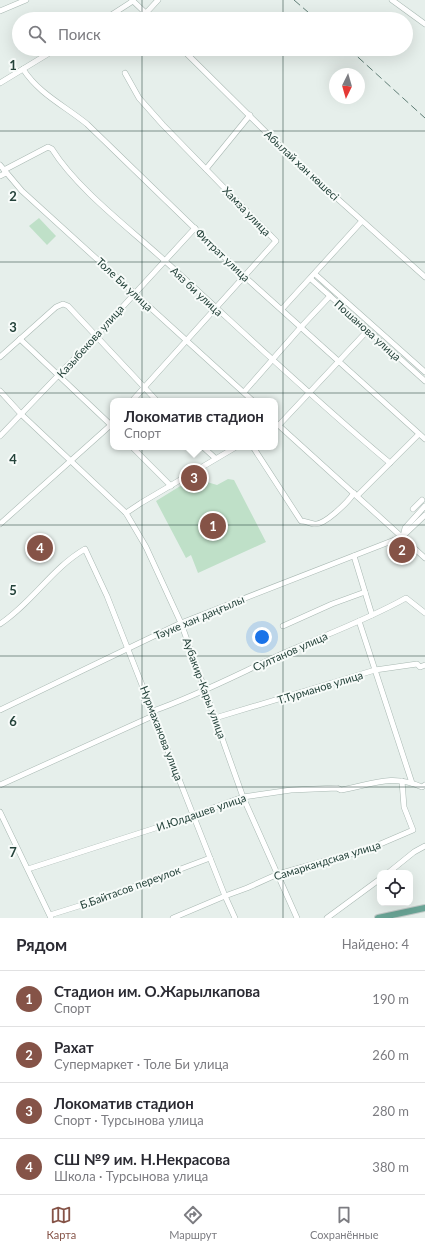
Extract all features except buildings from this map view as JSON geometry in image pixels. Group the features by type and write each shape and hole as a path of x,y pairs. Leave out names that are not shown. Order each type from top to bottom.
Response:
{"main road":[{"path":"378,918 425,908"}],"street":[{"path":"0,11 26,0"},
{"path":"115,12 133,0 145,12"},
{"path":"147,12 158,0"},
{"path":"392,0 408,12"},
{"path":"413,15 425,24"},
{"path":"0,83 44,56"},
{"name":"Абылай хан көшесі","path":"189,56 292,158 425,277"},
{"name":"Фитрат улица","path":"23,69 38,87 58,105 87,124 245,277 425,439"},
{"name":"Хамза улица","path":"125,73 139,98 163,126 276,241 187,342 135,398"},
{"path":"206,169 250,115"},
{"name":"Аяз би улица","path":"5,172 48,147 52,149 76,179 272,360 390,464"},
{"name":"Толе Би улица","path":"0,165 22,191 250,398"},
{"path":"0,176 5,172"},
{"path":"282,309 362,221"},
{"name":"Казыбекова улица","path":"0,436 97,336 134,292 195,228"},
{"name":"Пошанова улица","path":"315,274 425,372"},
{"name":"Пошанова улица","path":"310,278 425,381"},
{"path":"244,392 330,296"},
{"path":"0,357 56,307 63,304 68,306 154,398"},
{"path":"278,421 368,330"},
{"path":"20,339 110,423"},
{"name":"Аубакир-Кары улица","path":"0,392 21,414 126,513 146,547 181,623 243,797 297,918"},
{"path":"278,425 425,558"},
{"path":"0,524 110,427"},
{"path":"255,450 301,521 314,524 321,522 337,512 390,464 419,434"},
{"path":"135,450 171,486"},
{"path":"206,450 215,458"},
{"path":"126,513 230,450"},
{"path":"413,509 422,500"},
{"path":"402,537 405,528 425,506"},
{"name":"Тәуке хан даңғылы","path":"0,710 181,623 402,537 425,515"},
{"name":"Нурмаханова улица","path":"0,624 11,616 61,567 85,549 107,596 194,815 224,896 235,918"},
{"path":"354,556 372,615"},
{"path":"282,626 332,604 365,592"},
{"name":"Султанов улица","path":"0,786 154,713 206,691 233,677 359,621 406,598 424,613 425,619"},
{"path":"359,621 412,783"},
{"name":"Т.Турманов улица","path":"216,718 375,670 417,664 420,667 425,665"},
{"name":"И.Юлдашев улица","path":"28,869 194,815 243,797 291,790 336,788 341,790 381,780 402,781 422,787 425,785"},
{"name":"Самаркандская улица","path":"173,918 278,874 371,848 413,830 404,807 402,781"},
{"path":"0,812 50,917"},
{"path":"392,870 414,852 425,846"},
{"name":"Б.Байтасов переулок","path":"50,917 210,858"},
{"path":"327,918 377,881"}],"green space":[{"path":"39,218 56,236 47,245 29,226"},
{"path":"203,472 207,482 217,485 228,479 234,480 266,542 198,573 191,555 186,558 156,501"}],"railway":[{"path":"294,0 308,12"},
{"path":"357,56 425,118"}],"place":[{"name":"Локоматив стадион","path":"194,478"},
{"name":"Стадион им. О.Жарылкапова","path":"213,526"},
{"name":"СШ №9 им. Н.Некрасова","path":"40,548"},
{"name":"Рахат","path":"402,550"}]}
